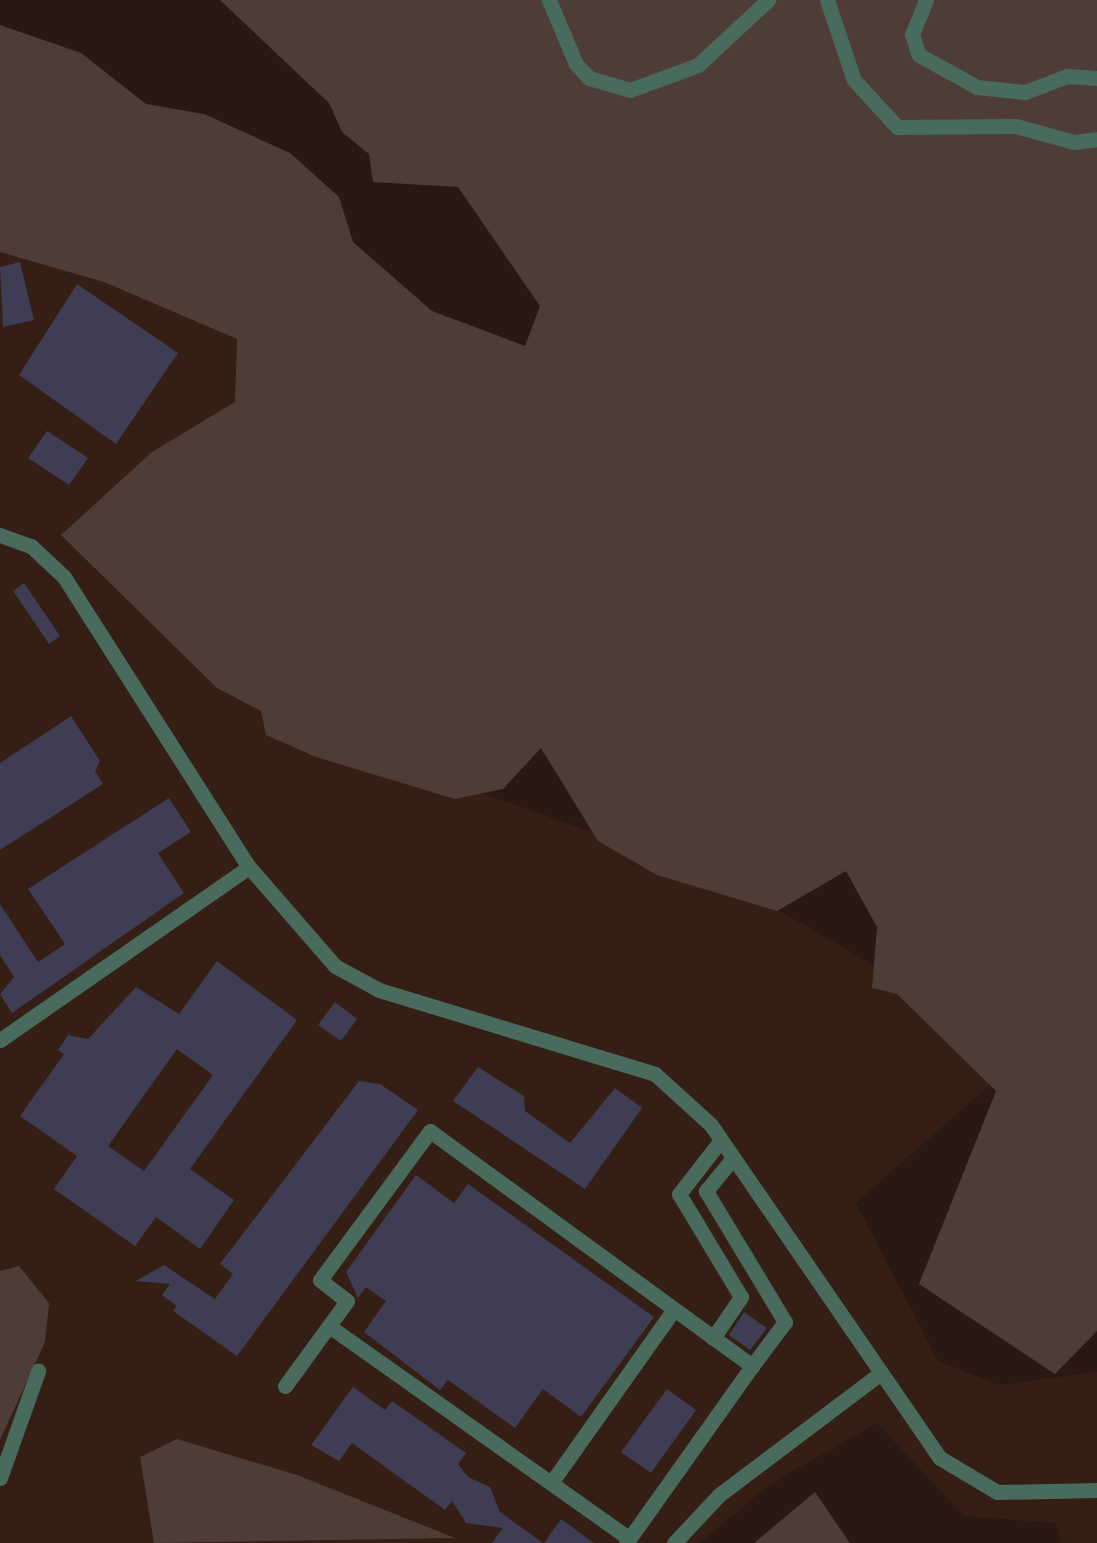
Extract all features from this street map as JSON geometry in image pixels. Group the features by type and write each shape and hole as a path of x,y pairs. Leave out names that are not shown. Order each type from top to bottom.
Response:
{"street":[{"path":"549,0 576,64 589,78 630,90 698,65 768,0"},
{"path":"828,0 854,80 897,127 1016,126 1074,142 1097,139"},
{"path":"926,0 912,34 919,55 977,86 1025,92 1067,76 1097,78"},
{"path":"0,535 31,546 64,577 249,868 335,966 379,990 655,1074 721,1140 940,1458 964,1478 998,1492 1097,1490"},
{"path":"0,1040 249,868"},
{"path":"286,1386 347,1301 320,1280 430,1132 752,1366"},
{"path":"713,1338 741,1298 679,1194 721,1140"},
{"path":"329,1326 626,1540 786,1322 706,1190 733,1158"},
{"path":"551,1483 674,1309"},
{"path":"0,1478 38,1371"},
{"path":"674,1543 719,1495 881,1373"}],"shaded area":[{"path":"220,0 1097,0 1097,1331 1055,1374 919,1284 996,1091 897,994 872,988 877,927 846,871 777,911 657,875 598,841 541,748 503,789 455,799 316,757 266,735 261,711 217,688 61,535 152,452 235,402 237,339 104,282 0,252 0,25 81,53 146,104 204,114 290,153 339,197 353,242 432,311 525,346 540,306 458,187 373,182 369,154 342,132 329,103"},
{"path":"0,238 253,324 320,737 724,878 883,971 1003,1073 856,1203 938,1361 999,1385 1097,1372 1097,1543 1060,1543 1056,1523 964,1516 877,1423 770,1484 700,1543 0,1543"},
{"path":"19,1266 49,1303 45,1342 0,1440 0,1271"},
{"path":"177,1439 297,1475 455,1538 154,1543 140,1457"},
{"path":"815,1492 850,1543 754,1543"}],"building":[{"path":"20,262 34,320 3,327 0,267"},
{"path":"77,284 178,353 116,444 19,375"},
{"path":"47,431 88,458 69,485 28,458"},
{"path":"24,583 60,636 49,644 13,591"},
{"path":"71,716 100,761 95,771 103,784 0,850 0,763"},
{"path":"169,798 191,832 158,853 184,893 12,1013 0,994 14,977 0,955 0,904 38,962 65,944 28,889"},
{"path":"217,961 297,1020 190,1169 234,1200 200,1249 156,1217 135,1246 54,1189 77,1156 20,1116 64,1054 58,1050 68,1035 88,1039 136,987 179,1014","holes":["177,1049 213,1075 144,1171 108,1146"]},
{"path":"335,1002 357,1019 341,1041 318,1025"},
{"path":"478,1067 524,1096 525,1111 570,1143 615,1088 642,1108 585,1189 453,1101"},
{"path":"359,1081 380,1084 418,1110 237,1356 173,1311 177,1306 162,1295 170,1284 136,1281 164,1265 215,1299 233,1274 220,1264"},
{"path":"416,1175 454,1203 468,1184 654,1317 581,1417 543,1389 515,1428 448,1380 440,1390 364,1332 386,1301 366,1287 358,1298 346,1272"},
{"path":"744,1312 767,1328 750,1350 729,1335"},
{"path":"353,1387 385,1410 392,1401 466,1453 458,1464 468,1477 490,1487 500,1512 543,1543 492,1543 503,1528 466,1523 452,1501 445,1510 352,1443 339,1461 311,1445"},
{"path":"667,1389 696,1410 651,1473 621,1452"},
{"path":"561,1519 594,1543 544,1543"}]}
